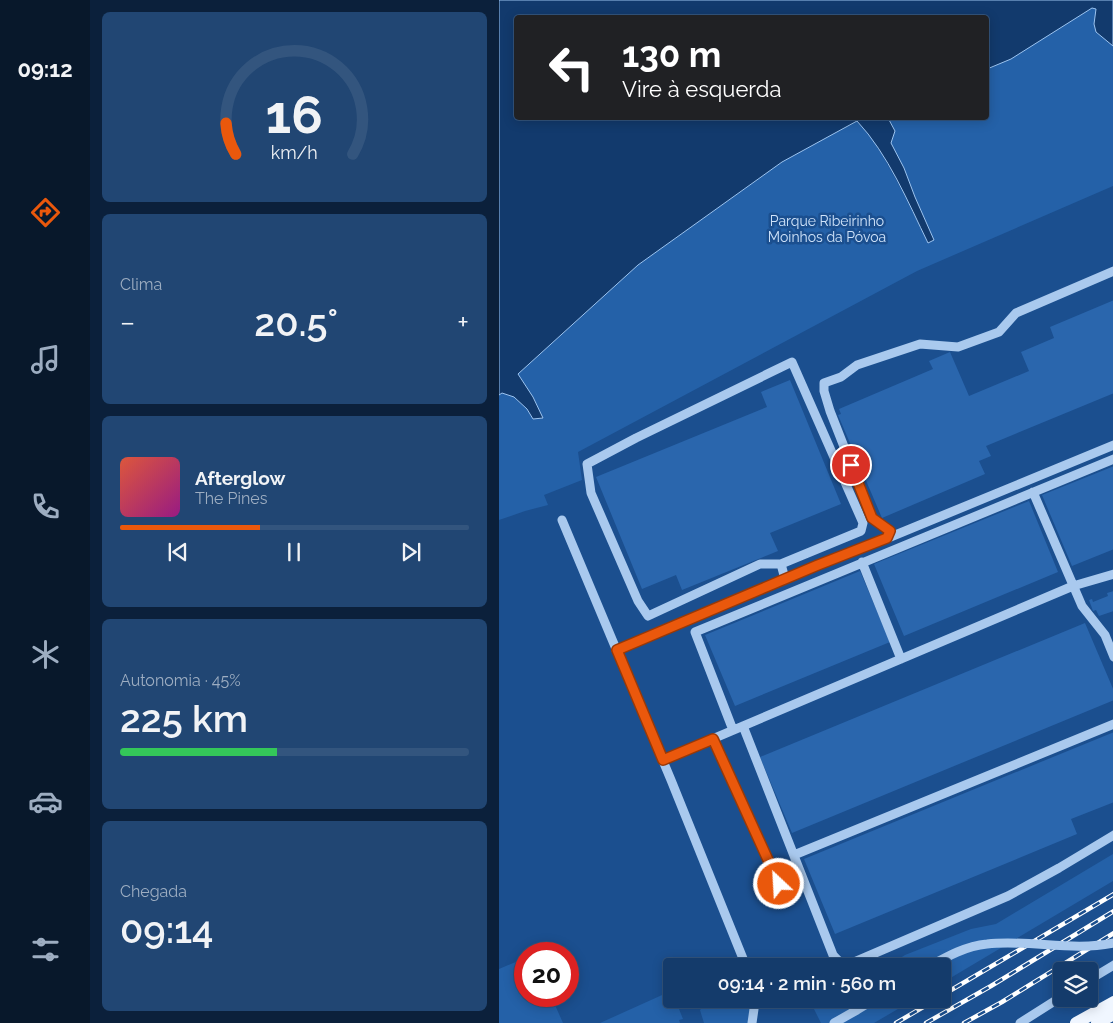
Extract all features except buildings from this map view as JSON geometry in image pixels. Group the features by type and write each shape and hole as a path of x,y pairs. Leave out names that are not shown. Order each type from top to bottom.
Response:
{"main road":[{"path":"1077,1023 1113,1002"},
{"path":"1097,1023 1113,1014"}],"street":[{"path":"887,538 890,531 872,518 830,411 823,391 824,383 841,377 857,365 920,344 958,347 999,332 1016,313 1113,271"},
{"path":"792,362 863,523 861,531 781,564 760,564 648,616 638,601 591,492 587,464 792,362"},
{"path":"617,650 785,578 1113,445"},
{"path":"733,730 695,632 1113,459"},
{"path":"1033,492 1082,606 1105,635 1113,658"},
{"path":"562,520 663,760 743,958"},
{"path":"862,562 901,659"},
{"path":"781,564 785,578"},
{"path":"663,760 1073,586 1113,574"},
{"path":"794,855 1113,724"},
{"path":"743,726 833,955 844,964 853,963 1008,896 1113,835"},
{"path":"713,739 779,884"},
{"path":"945,958 986,944 1086,946 1113,944"},
{"path":"1098,974 1113,965"},
{"path":"1020,1023 1053,1002"},
{"path":"752,1023 754,1008"},
{"path":"834,1023 860,1008"}],"green space":[{"name":"Parque Ribeirinho Moinhos da Póvoa","path":"1109,0 1114,16 1113,186 917,271 578,452 582,480 544,495 548,505 499,520 499,395 502,392 514,397 527,409 533,419 543,418 533,397 518,374 638,265 782,162 857,121 876,144 928,242 921,210 875,120 989,120 989,22"},
{"path":"1113,854 1113,881 951,978 951,958 900,958 971,929 996,924"},
{"path":"514,963 514,1007 556,1007 563,1023 499,1023 499,969"},
{"path":"663,995 663,1008 679,1008 683,1019 679,1020 680,1023 600,1023"},
{"path":"702,1008 750,1008 750,1023 704,1023 700,1010"},
{"path":"814,1008 900,1008 874,1023 821,1023"}],"shaded area":[{"path":"499,0 1113,0 1113,46 1096,32 1094,24 1096,9 1092,8 1011,59 989,68 989,15 514,15 514,120 889,120 895,131 891,143 904,168 934,240 928,243 888,163 857,121 782,162 638,265 518,374 533,397 543,418 533,419 527,409 514,397 502,393 499,395"}],"railway":[{"path":"951,990 1114,894"},
{"path":"926,1023 1114,911"},
{"path":"964,1023 1002,1002 1114,933"},
{"path":"896,1023 922,1008"}],"route":[{"path":"779,884 713,739 663,760 617,650 670,626 887,538 890,531 872,518 851,465"}]}
